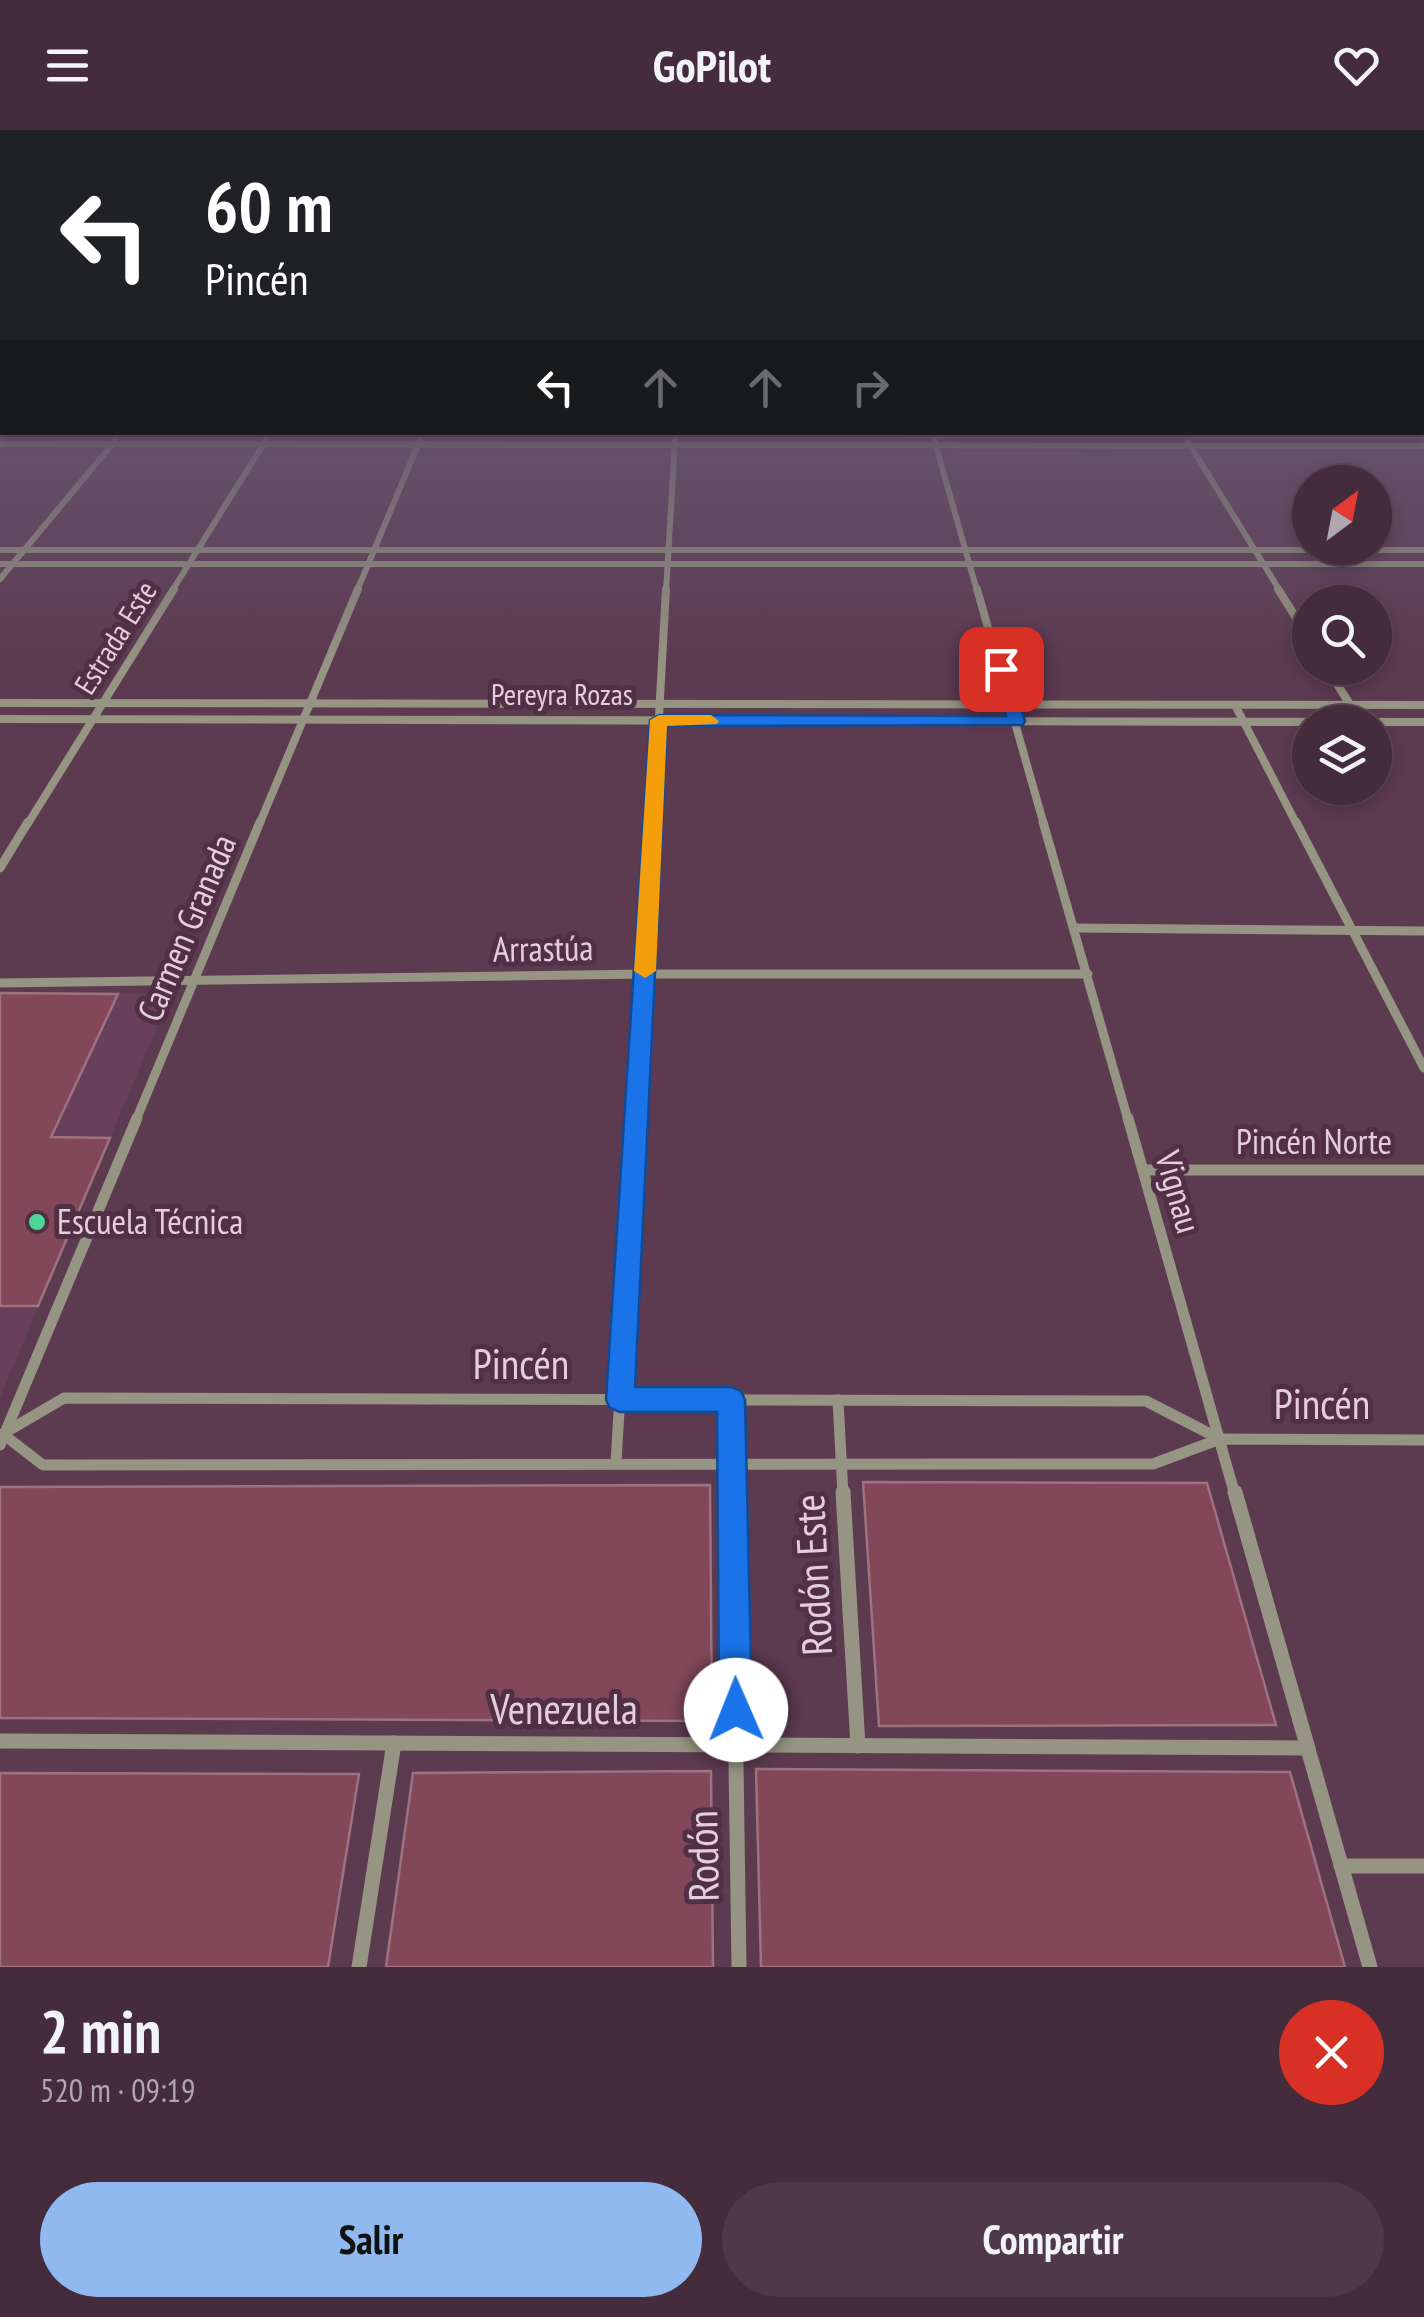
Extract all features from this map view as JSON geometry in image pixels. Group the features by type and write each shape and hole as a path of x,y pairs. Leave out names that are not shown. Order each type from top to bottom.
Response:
{"street":[{"path":"0,579 72,492"},
{"name":"Estrada Este","path":"0,868 235,492"},
{"name":"Carmen Granada","path":"1,1439 398,492"},
{"path":"616,1463 672,492"},
{"name":"Vignau","path":"950,492 1370,1967"},
{"path":"1218,492 1292,611"},
{"path":"0,550 669,550 1424,564"},
{"path":"0,564 668,562 1424,550"},
{"path":"1338,685 1350,705"},
{"name":"Pereyra Rozas","path":"0,703 1292,705"},
{"path":"1235,705 1424,1068"},
{"name":"Pereyra Rozas","path":"1392,705 1424,705"},
{"name":"Pereyra Rozas","path":"0,719 1292,722"},
{"name":"Pereyra Rozas","path":"1392,722 1424,722"},
{"path":"1075,928 1424,930"},
{"name":"Arrastúa","path":"0,983 645,974 1088,974"},
{"name":"Pincén Norte","path":"1143,1170 1424,1170"},
{"name":"Pincén","path":"1220,1439 1146,1401 64,1398 1,1439 44,1465 1153,1464 1220,1439 1424,1440"},
{"name":"Rodón","path":"731,1400 739,1967"},
{"name":"Rodón Este","path":"838,1400 858,1746"},
{"name":"Venezuela","path":"0,1740 1308,1748"},
{"path":"359,1967 394,1743"},
{"path":"1342,1866 1424,1866"}],"shaded area":[{"name":"Escuela Técnica","path":"0,993 171,994 0,1397"}],"building":[{"name":"Escuela Técnica","path":"0,993 118,994 51,1137 110,1138 38,1306 0,1306"},
{"path":"863,1482 1207,1483 1276,1725 879,1726"},
{"path":"710,1485 712,1721 0,1718 0,1487"},
{"path":"756,1769 1290,1772 1345,1967 761,1967"},
{"path":"711,1771 713,1967 386,1967 413,1773"},
{"path":"0,1773 359,1774 328,1967 0,1967"}],"slow traffic":[{"path":"645,971 659,720 711,721"}],"place":[{"name":"Escuela Técnica","path":"37,1222"}],"route":[{"path":"736,1710 731,1400 620,1400 659,720 1016,721 1001,669"}]}
